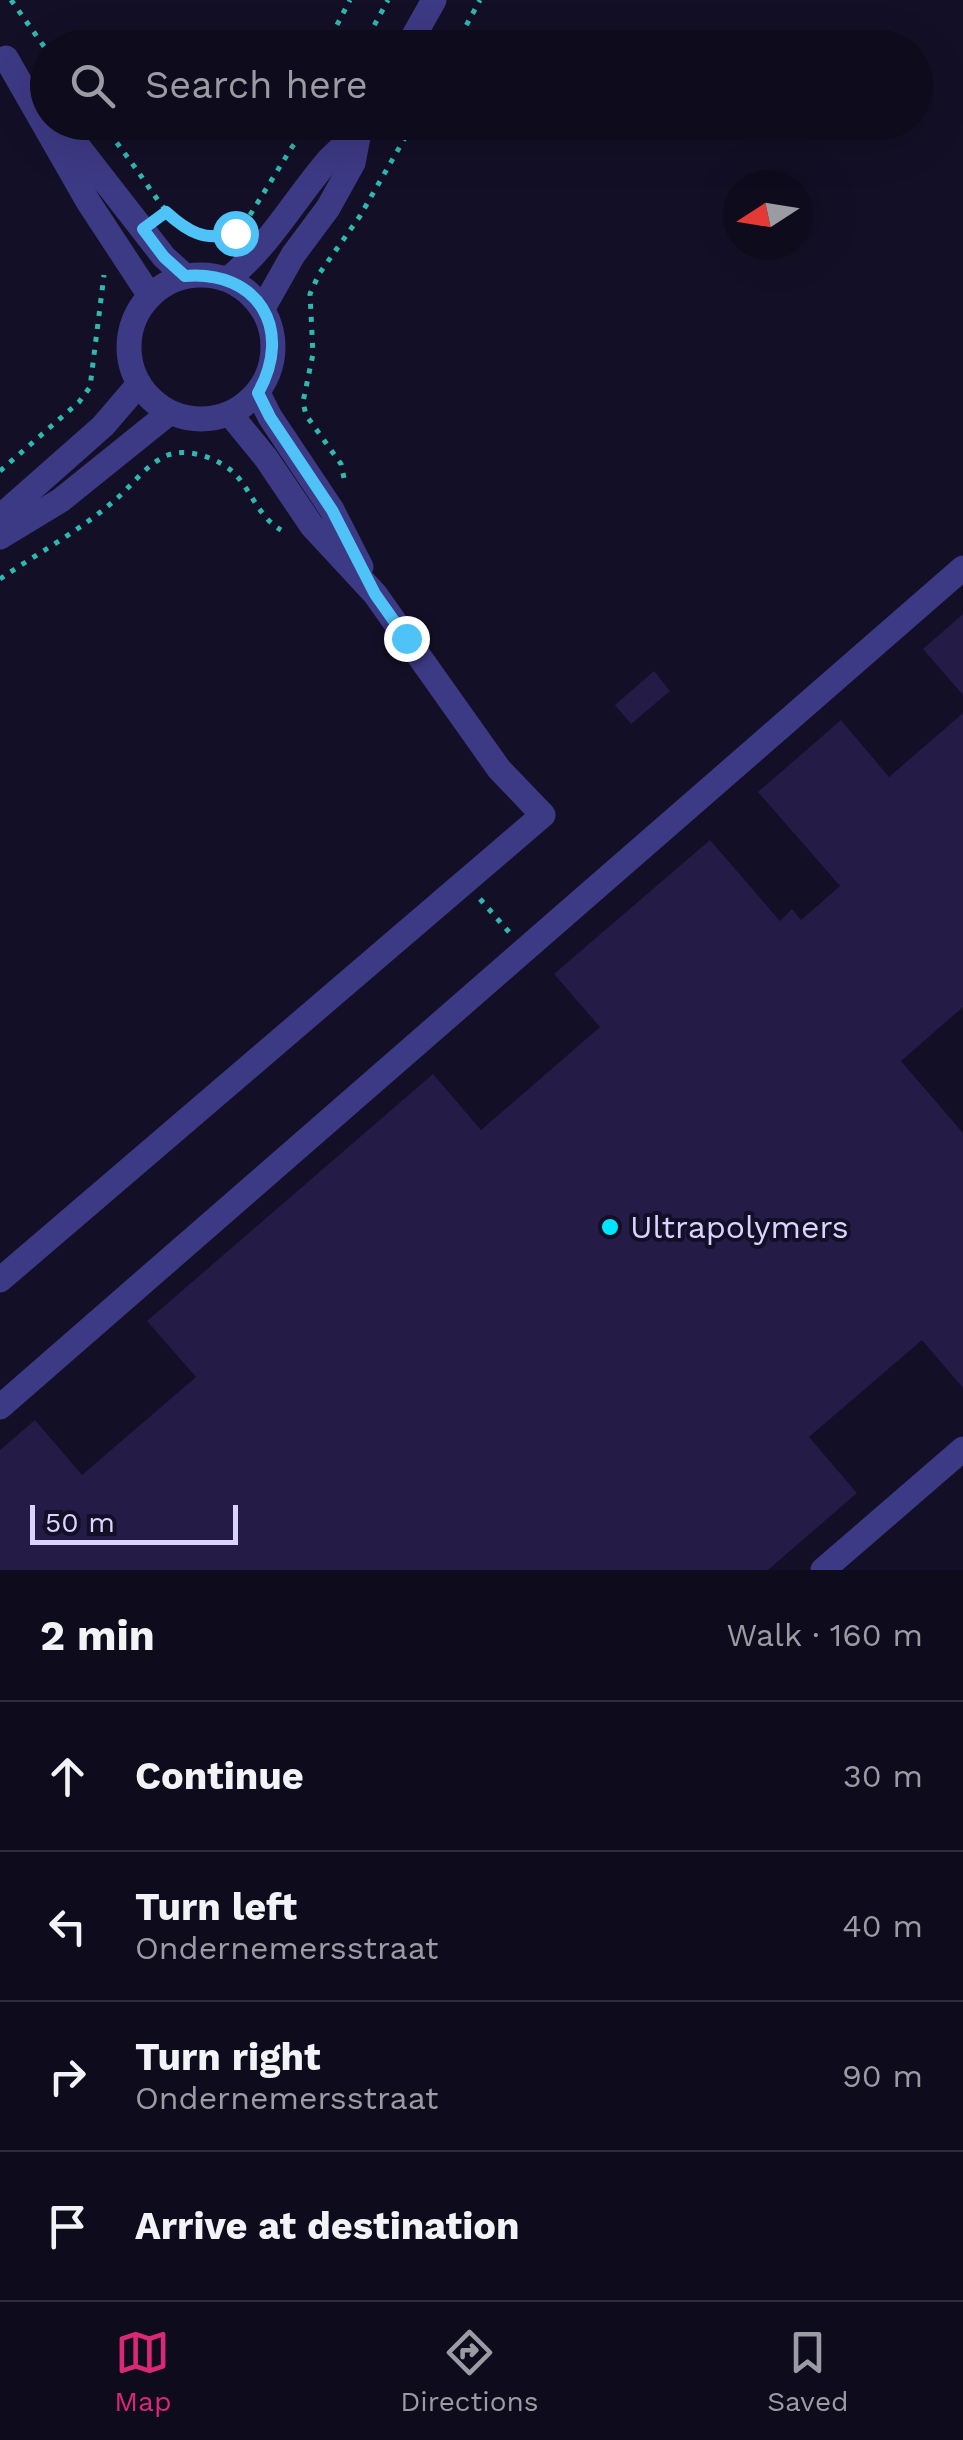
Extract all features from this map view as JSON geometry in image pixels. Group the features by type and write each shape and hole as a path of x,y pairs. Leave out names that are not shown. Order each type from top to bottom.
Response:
{"street":[{"path":"417,30 434,0"},
{"path":"3,54 30,86"},
{"path":"3,54 30,99"},
{"path":"54,140 150,296"},
{"path":"73,140 164,257 185,276"},
{"path":"228,279 248,263 344,140"},
{"path":"263,308 354,163 355,140"},
{"path":"206,274 228,279 247,290 263,308 272,328 274,351 270,373 258,393 230,414 210,420 169,413 139,384 130,362 129,338 136,315 166,283 206,274"},
{"path":"0,517 104,426 139,384"},
{"path":"258,393 332,510 375,594"},
{"path":"0,537 60,500 169,413"},
{"path":"0,1280 543,815 499,769 375,594 312,526 266,458 230,414"},
{"path":"0,1407 963,568"},
{"path":"823,1570 963,1449"}],"path":[{"path":"11,0 32,30"},
{"path":"334,30 350,0"},
{"path":"372,30 388,0"},
{"path":"464,30 480,0"},
{"path":"114,140 166,212 198,236 220,238 235,233 246,221 298,140"},
{"path":"315,426 306,415 304,402 314,354 310,294 404,140"},
{"path":"143,229 166,212"},
{"path":"0,470 79,402 90,387 104,296 104,267 117,246"},
{"path":"0,579 114,502 144,471 169,455 202,455 224,464 238,476"},
{"path":"466,882 524,949"}],"building":[{"path":"963,614 963,695 923,649"},
{"path":"654,671 670,691 631,724 615,705"},
{"name":"Ultrapolymers","path":"963,713 963,1007 901,1061 963,1133 963,1388 922,1340 809,1437 857,1493 768,1570 0,1570 0,1450 35,1420 82,1475 196,1377 147,1321 433,1074 481,1130 600,1027 554,974 710,840 780,921 792,909 801,920 840,886 758,792 841,720 889,777"}],"place":[{"name":"Ultrapolymers","path":"610,1227"}],"route":[{"path":"235,233 220,238 198,236 166,212 143,229 185,276 206,274 228,279 247,290 263,308 272,328 274,351 270,373 258,393 332,510 375,594 406,638"}]}
